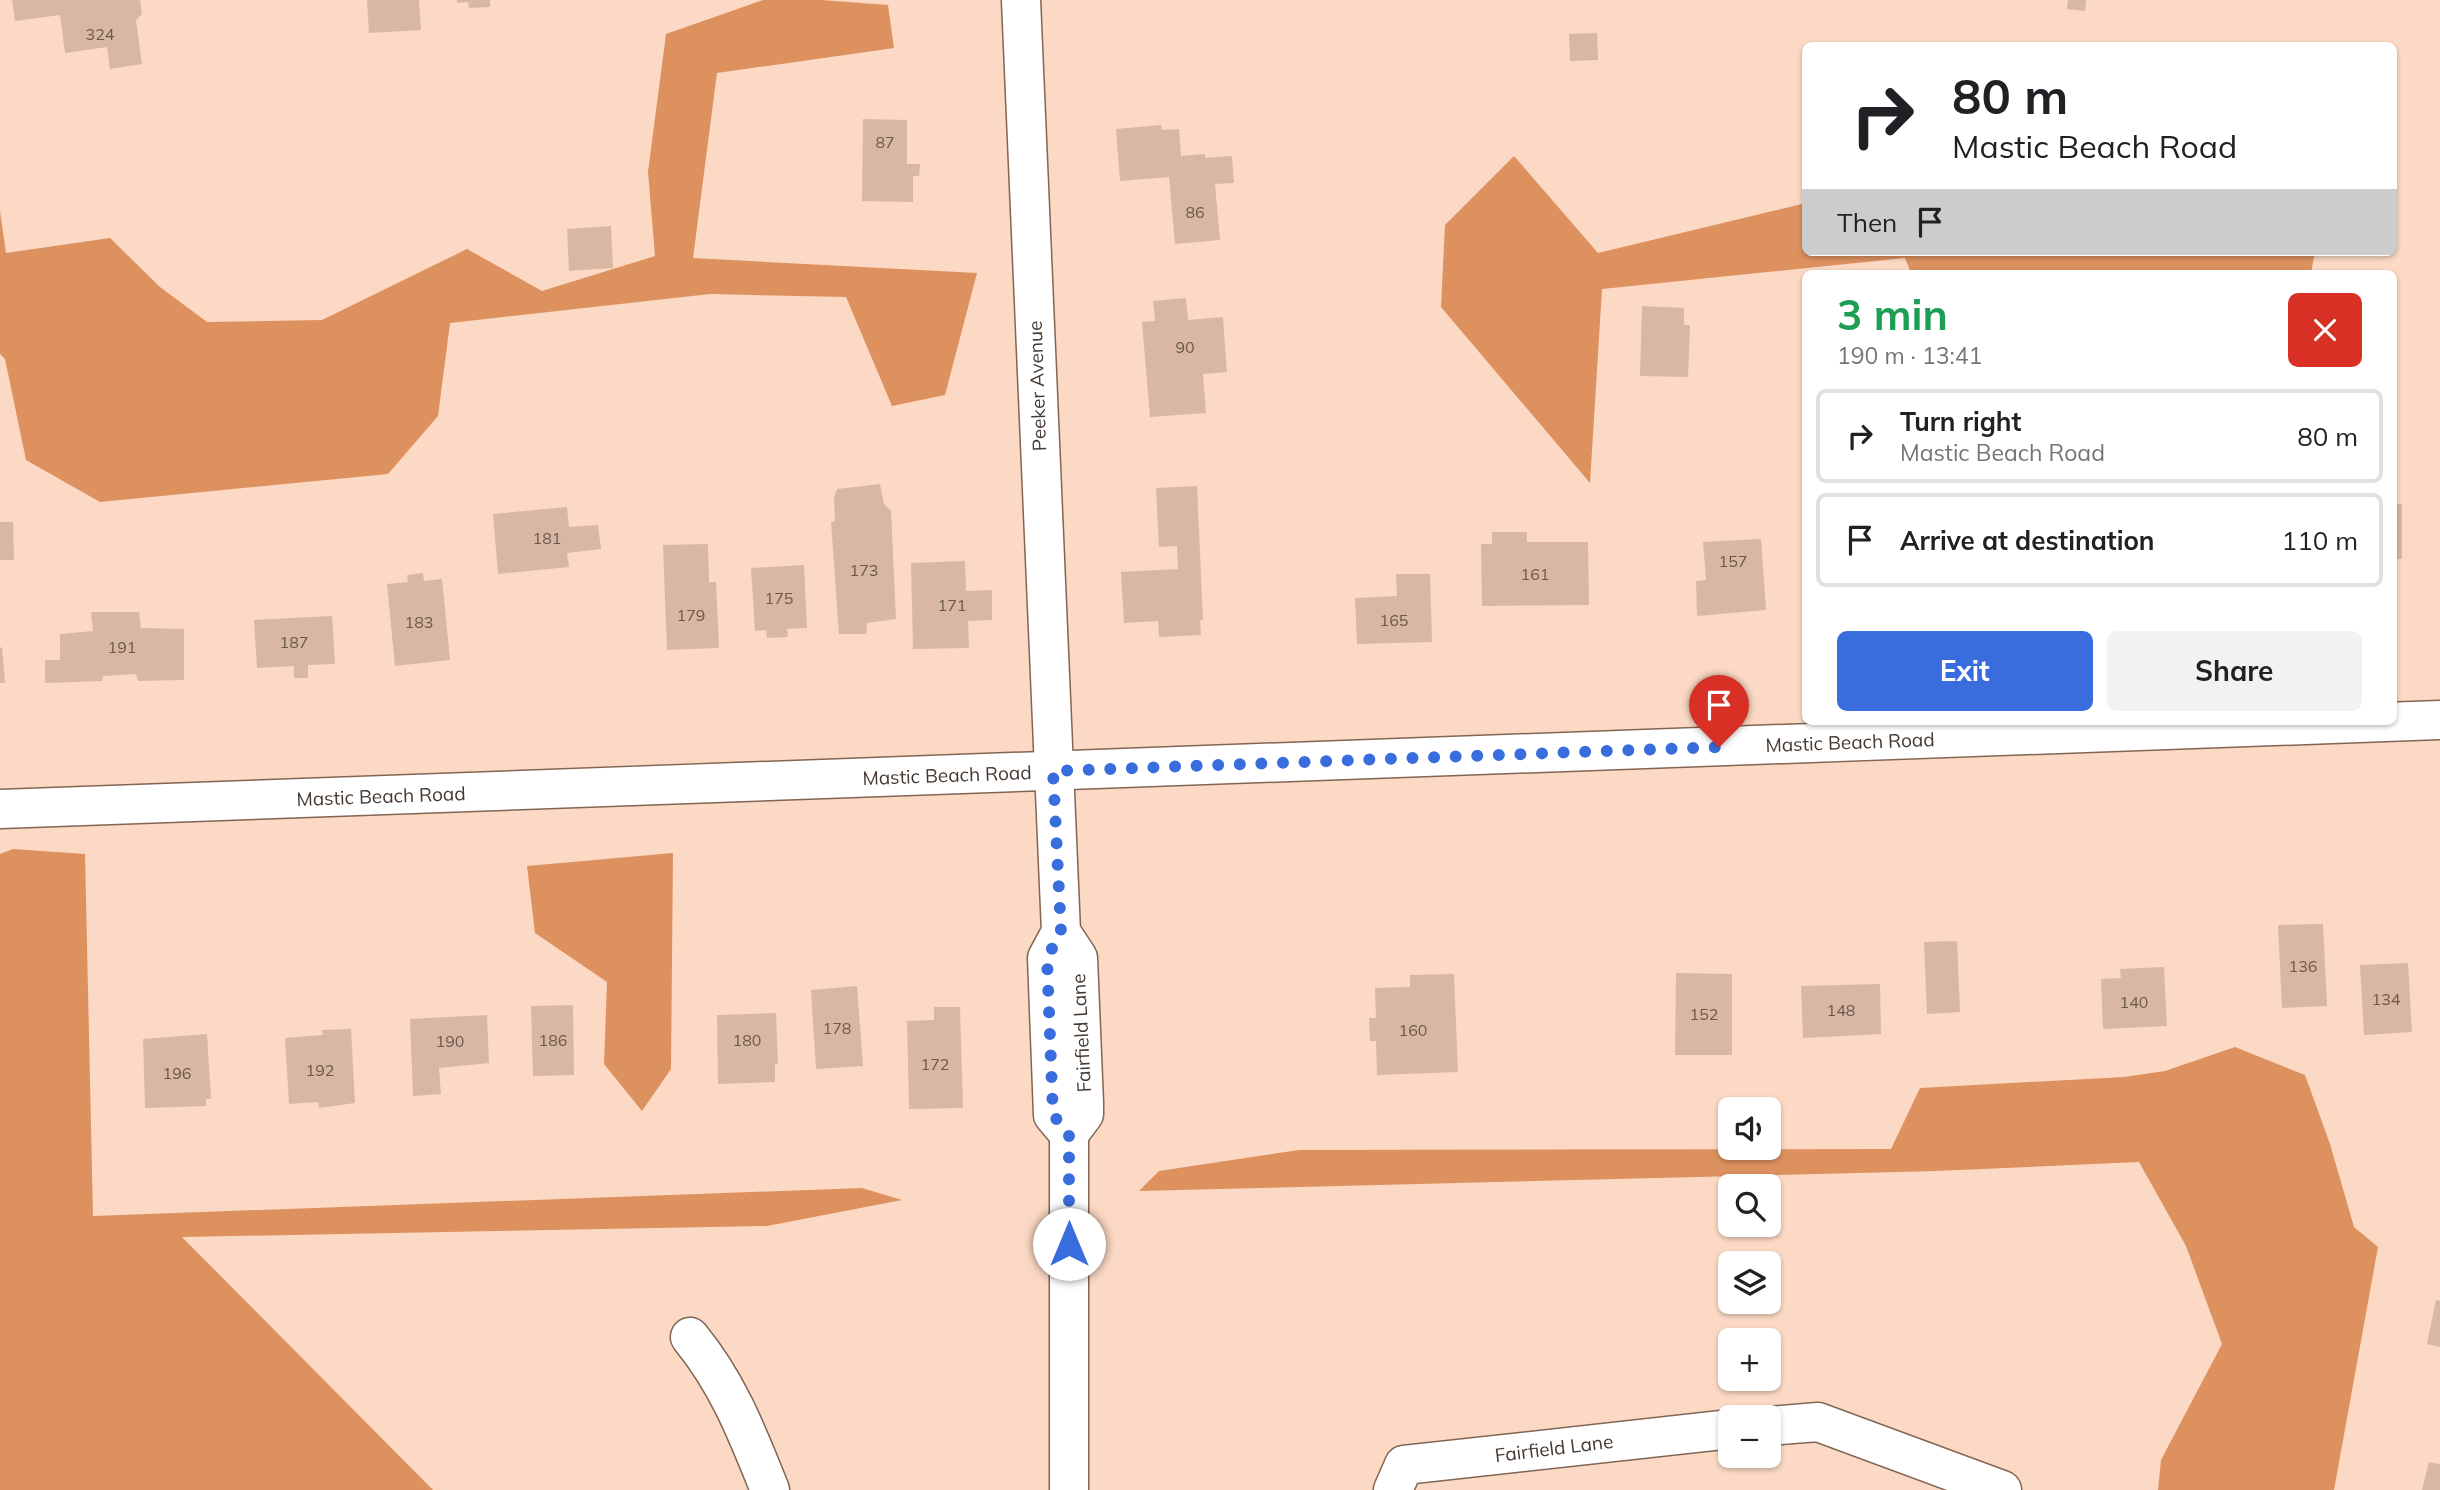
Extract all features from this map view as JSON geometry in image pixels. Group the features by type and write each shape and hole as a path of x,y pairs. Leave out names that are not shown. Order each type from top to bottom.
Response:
{"street":[{"name":"Peeker Avenue","path":"1021,0 1053,771"},
{"name":"Mastic Beach Road","path":"2397,722 2440,720"},
{"name":"Mastic Beach Road","path":"0,809 2304,725"},
{"name":"Fairfield Lane","path":"1053,771 1061,932 1047,958 1053,1115 1069,1134 1069,1490"},
{"path":"690,1337 714,1366 735,1403 770,1490"},
{"path":"1781,1425 1818,1422 2002,1490"},
{"name":"Fairfield Lane","path":"1393,1490 1404,1465 1718,1430"}],"shaded area":[{"path":"763,0 821,0 888,5 894,48 717,73 693,258 977,273 945,395 892,406 846,297 710,294 450,323 438,416 388,474 100,502 26,460 5,359 0,354 0,211 6,253 110,238 160,287 207,322 322,320 467,249 542,291 655,256 648,172 666,34"},
{"path":"1514,156 1598,253 1802,204 1802,256 2314,256 2312,270 1910,270 1905,258 1602,289 1590,483 1441,307 1445,225"},
{"path":"13,849 85,854 93,1216 862,1188 902,1200 767,1226 182,1237 433,1490 0,1490 0,854"},
{"path":"673,853 671,1069 642,1111 604,1064 607,982 535,933 527,866"},
{"path":"2235,1047 2305,1075 2330,1144 2354,1227 2378,1247 2334,1490 2158,1490 2161,1460 2222,1344 2186,1246 2139,1162 1936,1171 1718,1174 1718,1176 1139,1191 1159,1171 1299,1150 1718,1149 1718,1160 1781,1160 1781,1149 1891,1149 1920,1088 2124,1077 2165,1071"}],"building":[{"path":"12,0 140,0 142,14 136,20 142,64 110,69 107,47 65,53 60,15 15,21"},
{"path":"367,0 419,0 421,30 369,33"},
{"path":"457,0 490,0 490,7 469,8 468,2 457,3"},
{"path":"2068,0 2086,0 2085,11 2067,9"},
{"path":"1597,33 1598,60 1570,61 1569,34"},
{"path":"863,119 907,120 907,164 920,164 919,176 913,176 913,202 862,201"},
{"path":"1161,125 1162,130 1179,129 1181,156 1232,156 1234,183 1215,184 1220,240 1175,244 1169,177 1120,181 1116,129"},
{"path":"611,226 613,268 569,271 567,229"},
{"path":"1186,298 1188,320 1223,317 1227,372 1203,374 1206,413 1150,417 1142,322 1155,321 1153,301"},
{"path":"1642,306 1684,308 1684,325 1690,325 1688,377 1640,376"},
{"path":"880,484 884,504 891,511 896,619 867,623 866,634 839,634 831,522 835,521 834,498 837,489"},
{"path":"1197,486 1203,620 1200,620 1201,635 1159,637 1158,621 1124,623 1121,572 1178,569 1177,546 1159,547 1156,488"},
{"path":"2397,504 2402,504 2402,559 2397,559"},
{"path":"567,507 569,527 598,525 601,549 567,553 569,567 498,574 493,514"},
{"path":"0,522 13,522 14,560 0,560"},
{"path":"1492,532 1527,532 1527,542 1588,542 1589,605 1482,606 1481,544 1492,544"},
{"path":"1761,539 1766,610 1697,616 1696,581 1706,580 1703,542"},
{"path":"708,544 709,582 716,582 719,648 667,650 663,545"},
{"path":"965,561 966,591 992,590 992,620 968,621 969,648 913,649 911,563"},
{"path":"804,565 807,628 787,629 788,637 767,638 766,630 755,631 751,568"},
{"path":"423,573 424,581 442,579 450,660 395,666 387,584 408,582 407,575"},
{"path":"1396,574 1430,574 1432,642 1357,644 1355,598 1397,596"},
{"path":"91,612 139,612 141,628 184,629 184,680 138,681 136,674 103,676 102,681 45,683 45,660 60,660 60,634 93,631"},
{"path":"332,616 335,664 308,665 308,678 294,678 294,666 257,668 254,620"},
{"path":"2,647 5,683 0,683"},
{"path":"2323,924 2327,1006 2282,1008 2278,925"},
{"path":"1957,941 1960,1012 1927,1014 1924,942"},
{"path":"2408,963 2412,1032 2364,1035 2360,965"},
{"path":"2164,967 2167,1026 2103,1029 2101,979 2121,978 2120,969"},
{"path":"1676,973 1732,974 1732,1055 1675,1055"},
{"path":"1454,974 1458,1072 1377,1075 1376,1041 1370,1041 1369,1018 1376,1018 1375,988 1410,987 1410,975"},
{"path":"1880,984 1881,1034 1803,1038 1801,986"},
{"path":"857,986 863,1066 816,1069 811,990"},
{"path":"573,1005 574,1075 533,1076 531,1006"},
{"path":"934,1007 960,1007 963,1108 909,1109 907,1021 934,1020"},
{"path":"776,1013 778,1064 775,1064 775,1082 718,1084 717,1015"},
{"path":"487,1015 489,1063 439,1068 441,1094 413,1096 410,1019"},
{"path":"351,1029 355,1103 319,1108 318,1102 289,1104 285,1038 323,1035 322,1030"},
{"path":"207,1034 211,1099 206,1099 206,1106 145,1108 143,1039"},
{"path":"2436,1300 2440,1301 2440,1347 2427,1344"},
{"path":"2429,1462 2440,1464 2440,1490 2422,1490"}],"route":[{"path":"1069,1244 1069,1134 1053,1115 1050,1054 1047,958 1061,932 1053,771 1719,747"}]}
